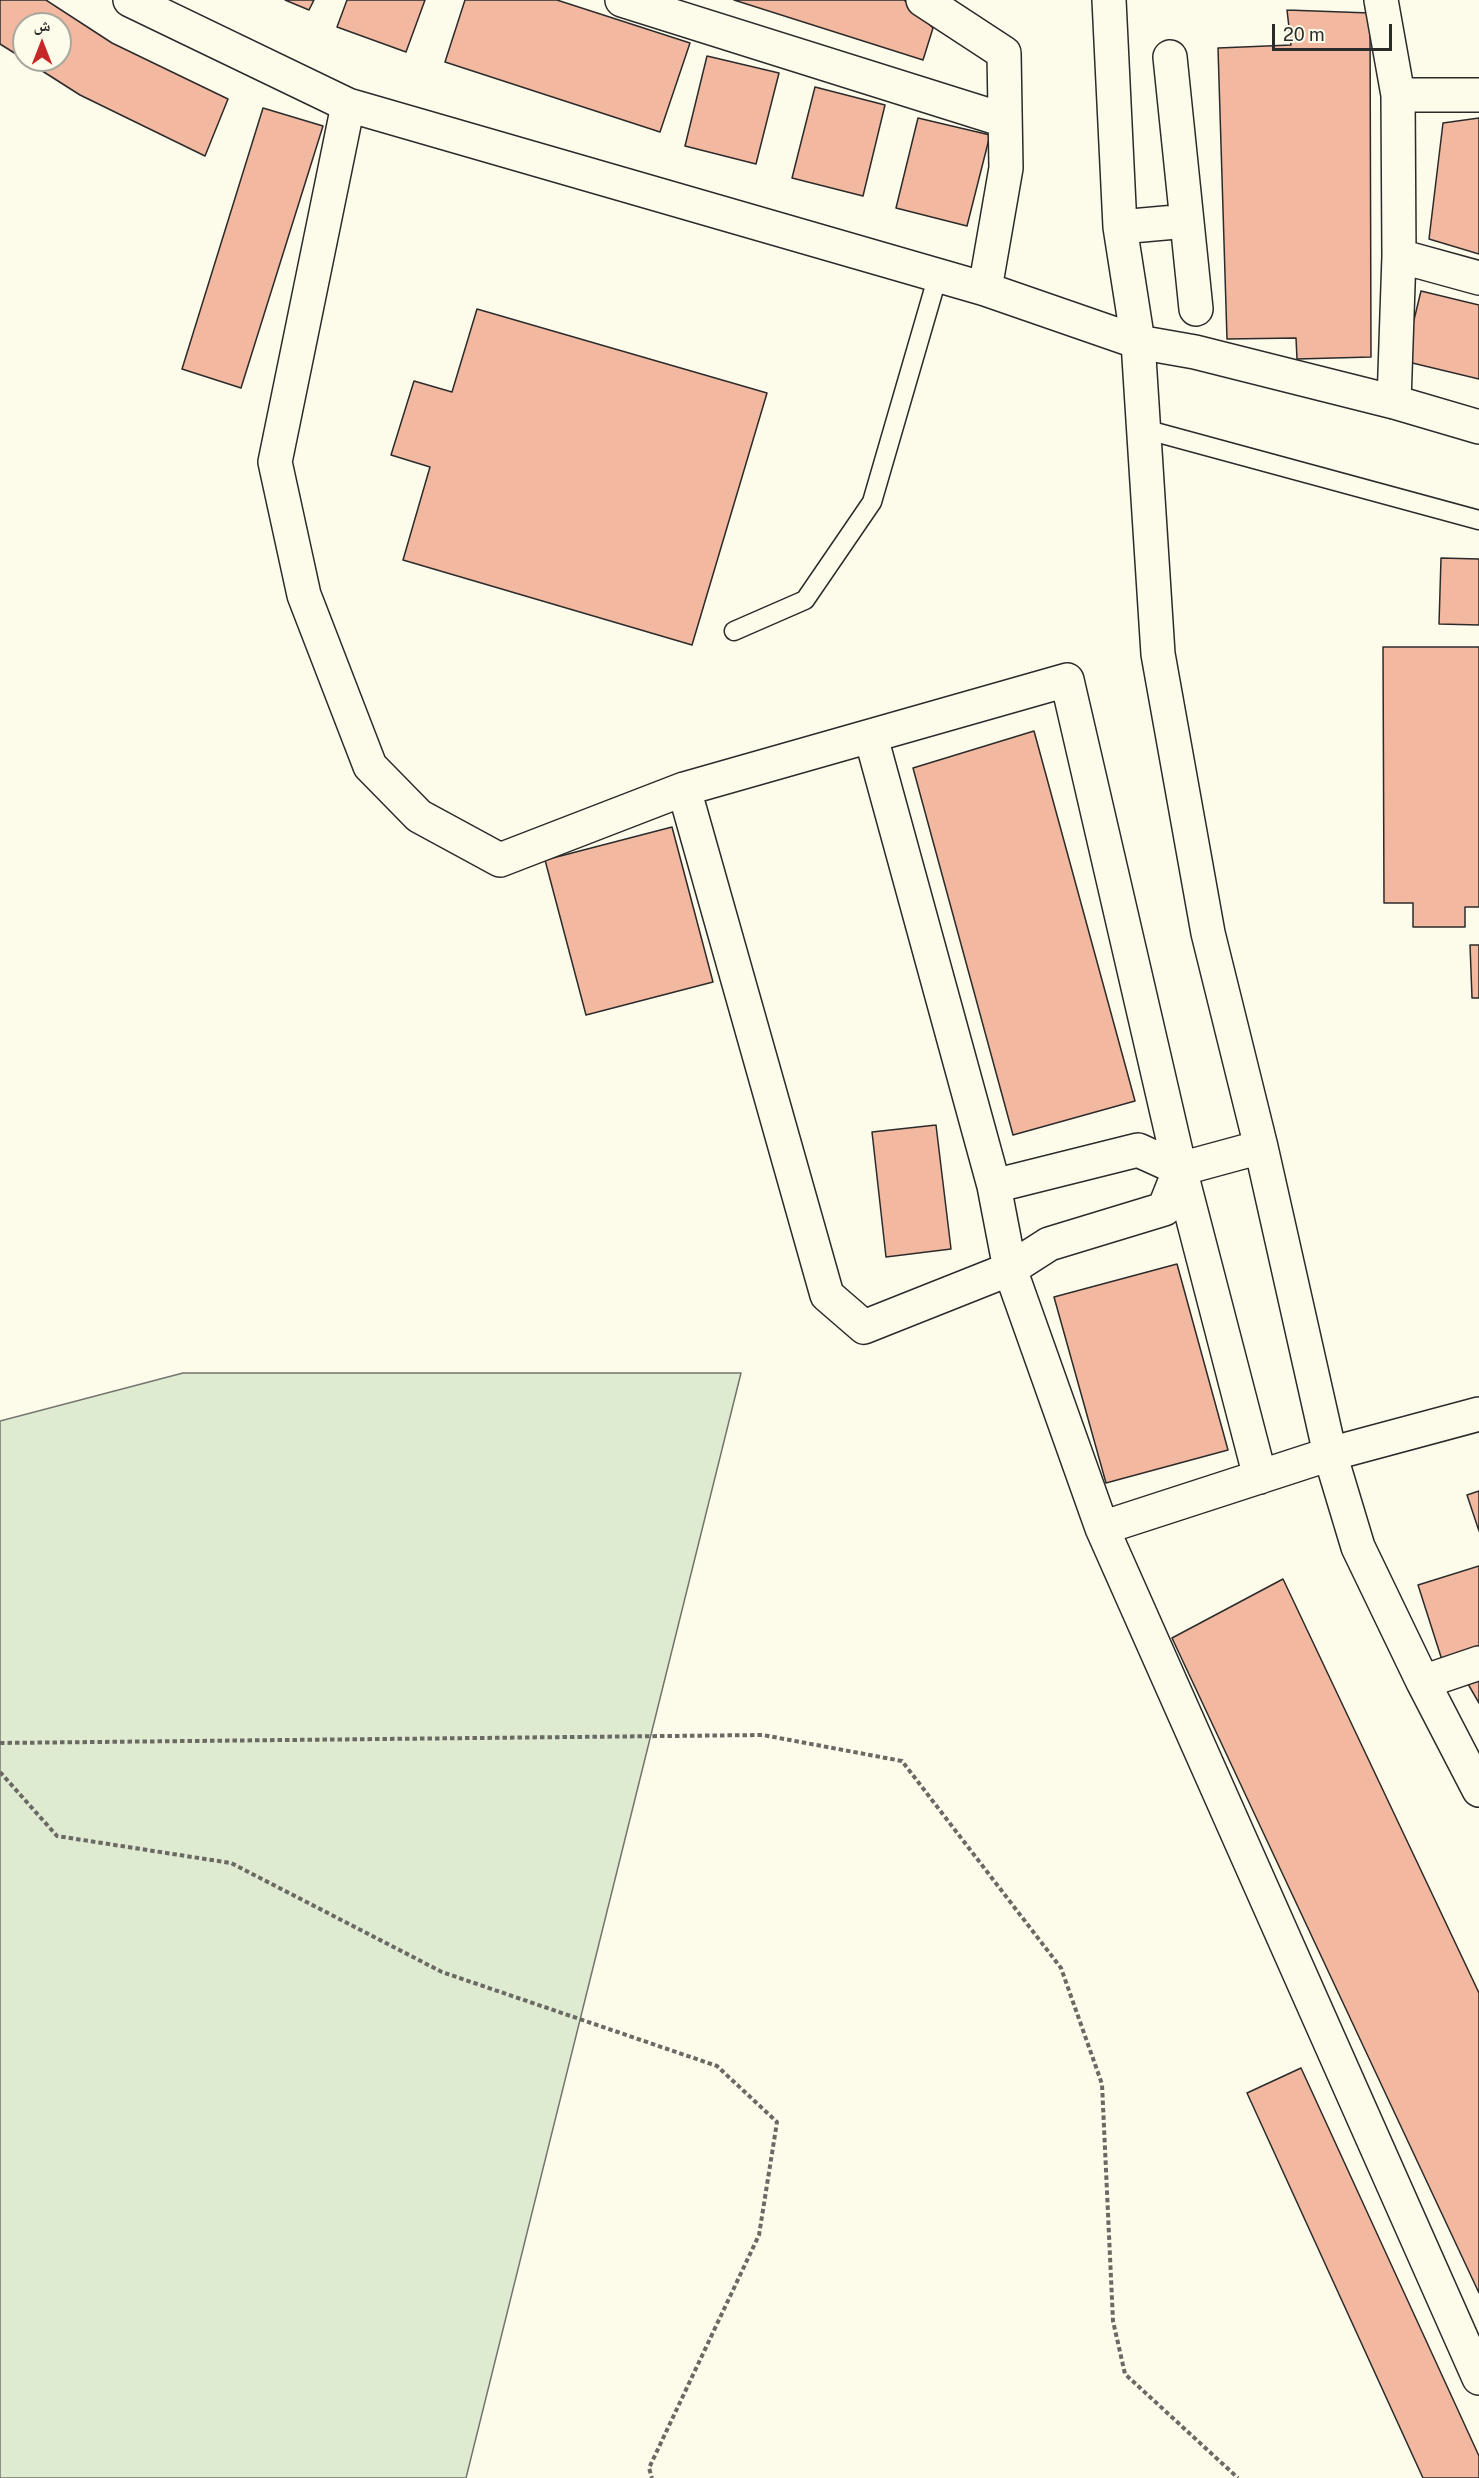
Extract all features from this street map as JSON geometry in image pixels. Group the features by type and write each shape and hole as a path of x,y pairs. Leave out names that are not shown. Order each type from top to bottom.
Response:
{"street":[{"path":"130,0 348,105 985,289 1138,342 1194,352 1394,402 1479,427"},
{"path":"622,0 1004,120"},
{"path":"923,0 1004,53 1006,168 985,289"},
{"path":"1109,0 1120,227 1138,342 1158,654 1208,933 1261,1147 1330,1454 1358,1547 1479,1791"},
{"path":"1381,0 1398,94 1399,256 1394,402"},
{"path":"1170,57 1196,309"},
{"path":"1398,94 1479,95"},
{"path":"348,105 275,462 304,595 370,766 419,816 500,860 684,789 1067,680 1180,1169 1260,1478"},
{"path":"1120,227 1187,222"},
{"path":"1399,256 1479,278"},
{"path":"871,736 994,1186 1010,1269 1102,1528 1479,2378"},
{"path":"684,789 827,1295 864,1327 1010,1269 1049,1244 1164,1209 1180,1169"},
{"path":"994,1186 1138,1150 1180,1169 1261,1147"},
{"path":"1102,1528 1330,1454 1479,1414"},
{"path":"1423,1682 1479,1663"}],"lane":[{"path":"734,631 805,600 872,502 938,275"},
{"path":"1144,429 1479,520"}],"path":[{"path":"0,1743 763,1735 902,1761 1061,1968 1102,2084 1113,2321 1125,2374 1238,2478"},
{"path":"0,1772 57,1836 231,1863 442,1972 717,2066 777,2122 759,2235 649,2468 652,2478"}],"green space":[{"path":"183,1373 741,1373 466,2478 0,2478 0,1421"}],"building":[{"path":"0,0 46,0 64,12 12,12 12,52 0,44"},
{"path":"285,0 314,0 309,10"},
{"path":"347,0 425,0 406,52 337,27"},
{"path":"465,0 557,0 690,43 660,132 445,62"},
{"path":"734,0 904,0 933,28 923,60"},
{"path":"1287,10 1370,13 1371,357 1297,359 1296,338 1227,339 1218,48 1291,45"},
{"path":"72,17 112,43 228,99 205,156 80,95 44,72 72,72"},
{"path":"707,56 779,73 756,164 685,146"},
{"path":"815,87 885,105 863,196 792,178"},
{"path":"263,108 323,126 241,388 182,369"},
{"path":"918,118 990,135 967,226 896,208"},
{"path":"1479,118 1479,254 1429,239 1443,123"},
{"path":"1421,291 1479,305 1479,379 1404,361"},
{"path":"477,309 767,393 692,645 403,560 430,467 391,455 414,381 452,392"},
{"path":"1441,558 1479,559 1479,625 1439,624"},
{"path":"1383,647 1479,647 1479,907 1465,907 1465,927 1413,927 1413,903 1384,903"},
{"path":"1034,731 1135,1101 1013,1135 913,768"},
{"path":"672,827 713,982 586,1015 545,860"},
{"path":"1470,945 1479,945 1479,998 1472,998"},
{"path":"936,1125 951,1249 886,1257 872,1132"},
{"path":"1177,1264 1228,1450 1106,1483 1054,1297"},
{"path":"1479,1491 1479,1531 1467,1495"},
{"path":"1479,1566 1479,1648 1442,1660 1418,1585"},
{"path":"1283,1579 1479,1993 1479,2293 1172,1638"},
{"path":"1479,1681 1479,1703 1468,1684"},
{"path":"1301,2068 1479,2456 1479,2478 1423,2478 1247,2093"}]}
